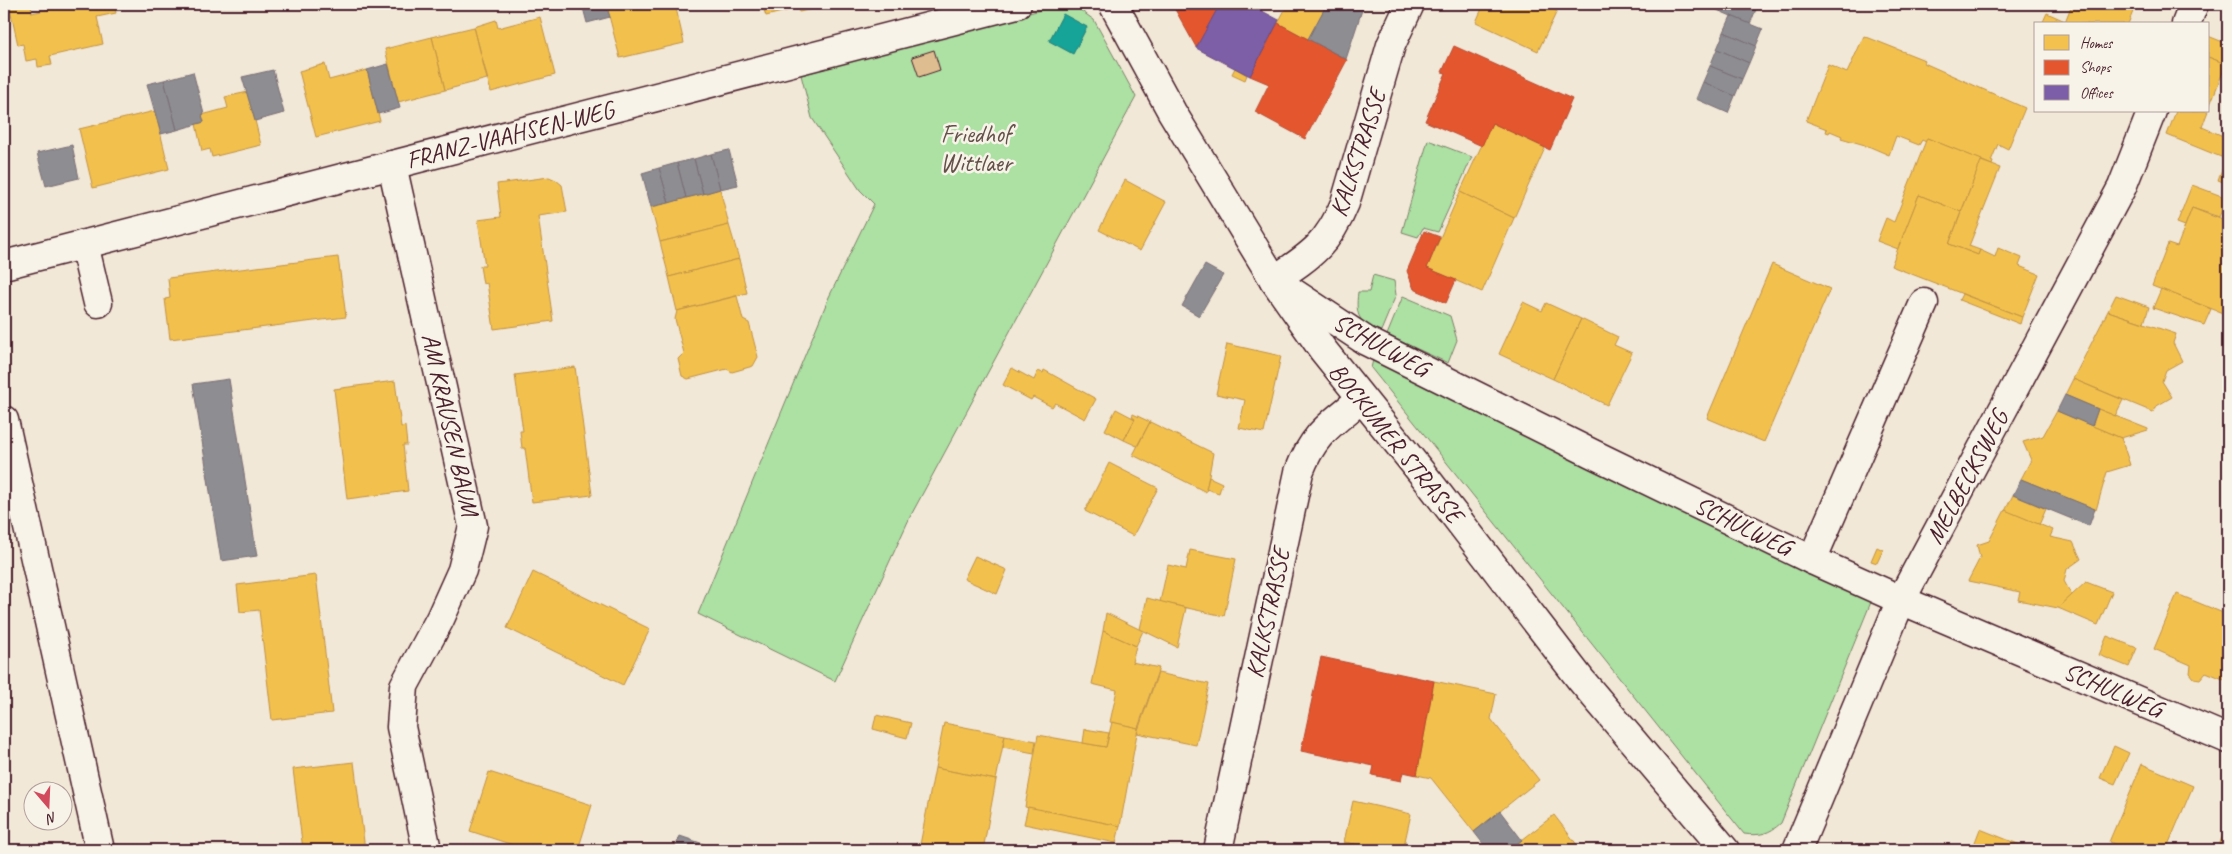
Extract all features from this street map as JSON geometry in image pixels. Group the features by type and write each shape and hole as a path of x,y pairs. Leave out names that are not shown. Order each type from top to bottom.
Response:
{"street":[{"name":"FRANZ-VAAHSEN-WEG","path":"4,265 1017,4"},
{"name":"BOCKUMER STRASSE","path":"1113,4 1172,112 1274,280 1322,350 1429,482 1581,680 1725,850"},
{"name":"KALKSTRASSE","path":"1274,280 1315,252 1337,224 1345,203 1391,44 1410,4"},
{"path":"2187,22 2194,4"},
{"name":"MELBECKSWEG","path":"1797,850 1901,600 2122,187 2152,112"},
{"name":"AM KRAUSEN BAUM","path":"392,165 473,526 462,570 440,619 404,686 401,727 427,850"},
{"path":"84,244 98,303"},
{"name":"SCHULWEG","path":"1274,280 1366,341 1812,560 1901,600 2228,739"},
{"path":"1812,560 1924,304"},
{"name":"KALKSTRASSE","path":"1218,850 1298,472 1307,451 1318,435 1361,399"},
{"path":"4,420 100,850"}],"green space":[{"name":"Friedhof Wittlaer","path":"1055,6 1076,7 1094,20 1136,97 910,517 835,681 698,614 829,297 874,204 860,190 812,118 801,75"},
{"path":"1428,140 1472,157 1438,232 1423,228 1418,237 1402,232"},
{"path":"1373,275 1394,281 1396,295 1381,331 1363,322 1357,308 1358,292 1369,292"},
{"path":"1403,296 1450,316 1457,340 1448,363 1387,335"},
{"path":"1375,352 1868,590 1871,602 1781,823 1764,833 1755,835 1744,834 1371,368"}],"building: Homes":[{"path":"9,4 31,4 32,13 72,4 114,4 116,13 97,17 103,44 50,56 52,65 38,67 37,59 26,61 23,44 18,45"},
{"path":"606,4 675,4 684,43 620,58"},
{"path":"762,4 833,4 799,12 798,8 766,16"},
{"path":"1288,4 1327,4 1308,39 1278,23"},
{"path":"1484,4 1558,4 1554,10 1557,11 1538,51 1476,22"},
{"path":"2072,4 2136,4 2129,22 2065,22"},
{"path":"2047,13 2066,22 2043,22"},
{"path":"540,17 555,75 491,92 474,27 496,20 498,28"},
{"path":"474,27 487,79 445,90 432,37"},
{"path":"1864,36 1922,59 1925,61 1924,63 2025,108 2008,149 1998,144 1991,161 1993,162 1992,165 1927,138 1926,142 1922,140 1919,145 1896,136 1889,155 1841,138 1842,136 1830,131 1829,133 1826,132 1827,129 1806,121 1828,65 1847,73"},
{"path":"432,37 445,90 398,102 385,49"},
{"path":"2210,37 2228,44 2226,64 2210,58"},
{"path":"2210,58 2226,64 2210,105"},
{"path":"325,64 329,80 367,70 380,121 316,137 299,71"},
{"path":"1235,68 1247,75 1245,80 1232,74"},
{"path":"248,92 261,145 212,157 210,149 202,151 196,124 204,122 202,115 228,108 225,97"},
{"path":"155,111 169,169 93,188 79,129"},
{"path":"2176,112 2208,112 2202,127 2228,138 2228,184 2218,180 2226,159 2167,135"},
{"path":"1492,123 1545,148 1514,218 1460,192"},
{"path":"1927,138 1982,160 1961,212 1919,195 1898,249 1877,241 1886,218 1894,222"},
{"path":"1981,161 2000,168 1969,246 1980,250 1978,255 1949,244"},
{"path":"549,177 562,185 567,212 538,216 553,321 494,329 487,283 483,284 480,266 485,266 478,220 501,217 497,184"},
{"path":"1125,180 1166,202 1140,251 1099,230"},
{"path":"2192,185 2227,198 2219,217 2192,208 2185,226 2177,223"},
{"path":"720,189 729,225 660,242 651,207"},
{"path":"1460,192 1514,218 1482,292 1427,268"},
{"path":"1919,195 1961,212 1949,244 1978,255 1980,250 1995,257 1998,248 2022,258 2019,266 2039,274 2022,317 1891,266"},
{"path":"2192,208 2228,222 2228,315 2152,286 2168,244 2177,247"},
{"path":"729,225 739,259 669,277 660,242"},
{"path":"338,257 346,317 170,339 165,299 170,298 168,278"},
{"path":"739,259 747,293 677,311 669,277"},
{"path":"1772,264 1830,289 1764,442 1707,418"},
{"path":"2161,289 2211,309 2204,325 2153,308"},
{"path":"1962,294 2022,317 2020,324 1959,300"},
{"path":"2116,295 2149,307 2144,323 2108,311"},
{"path":"737,296 743,320 749,323 758,357 753,366 732,372 727,369 688,379 682,376 678,359 684,353 675,319 677,311"},
{"path":"1523,302 1542,311 1546,303 1581,319 1553,379 1499,354"},
{"path":"2108,311 2176,334 2173,343 2182,361 2166,370 2162,381 2172,397 2155,407 2153,412 2073,379"},
{"path":"1581,319 1618,337 1614,345 1632,353 1607,405 1553,379"},
{"path":"1227,344 1281,356 1264,433 1239,428 1245,400 1216,394"},
{"path":"575,367 592,495 532,502 525,448 522,448 520,431 523,431 515,375"},
{"path":"1012,368 1034,380 1038,371 1043,373 1044,370 1096,399 1085,419 1055,403 1052,407 1033,397 1031,400 1003,385"},
{"path":"2073,379 2123,400 2115,416 2065,395"},
{"path":"395,381 401,427 405,426 407,445 403,445 408,491 347,499 334,389"},
{"path":"1116,409 1135,419 1124,440 1105,430"},
{"path":"2098,409 2148,430 2121,438 2092,426"},
{"path":"2057,411 2121,438 2130,465 2107,472 2096,510 2021,479 2031,460 2023,442 2043,436"},
{"path":"1133,414 1150,422 1137,446 1124,440 1135,419 1132,417"},
{"path":"1150,422 1213,453 1206,492 1133,455"},
{"path":"1109,463 1158,488 1133,536 1085,511"},
{"path":"1209,477 1222,483 1219,493 1206,489"},
{"path":"2013,495 2046,509 2039,525 2005,511"},
{"path":"2005,510 2053,530 2050,537 2073,542 2081,559 2067,569 2064,581 2072,596 2058,608 2018,600 2020,592 1968,581 1980,558 1977,545 1989,541"},
{"path":"1877,547 1883,550 1877,563 1871,561"},
{"path":"1190,550 1236,559 1224,616 1160,602 1168,565 1186,569"},
{"path":"975,556 1007,570 997,594 964,579"},
{"path":"533,572 650,629 623,685 507,628"},
{"path":"316,575 332,713 272,720 259,610 240,612 237,585"},
{"path":"2086,582 2112,592 2098,625 2058,608"},
{"path":"2177,594 2228,615 2228,681 2206,672 2200,679 2194,678 2190,673 2191,665 2154,649"},
{"path":"1147,598 1186,608 1177,647 1140,629"},
{"path":"1106,613 1143,631 1136,646 1103,631"},
{"path":"1103,631 1136,646 1132,662 1159,668 1138,728 1110,722 1117,690 1092,684"},
{"path":"2107,636 2137,648 2129,667 2099,655"},
{"path":"1158,673 1209,684 1196,745 1137,733"},
{"path":"1434,681 1496,694 1491,719 1539,780 1474,832 1431,778 1417,775"},
{"path":"876,715 911,723 907,738 873,729"},
{"path":"1112,722 1138,728 1120,826 1025,807 1038,735 1106,747"},
{"path":"944,723 1005,735 996,780 935,768"},
{"path":"1085,729 1109,733 1106,747 1083,743"},
{"path":"1005,735 1036,741 1034,753 1003,747"},
{"path":"2114,746 2129,753 2115,784 2100,778"},
{"path":"354,762 365,850 303,850 293,769"},
{"path":"2142,764 2193,786 2166,850 2130,850 2109,842"},
{"path":"935,768 996,780 983,850 919,850"},
{"path":"489,772 592,805 578,850 522,850 513,847 513,845 470,831"},
{"path":"1353,801 1411,814 1403,850 1384,850 1344,842"},
{"path":"1028,807 1120,826 1116,843 1024,824"},
{"path":"1554,815 1581,850 1509,850 1522,840"},
{"path":"1980,829 2033,850 1972,850"},
{"path":"2225,830 2228,830 2228,850 2220,850 2218,848"},
{"path":"1344,842 1384,850 1342,850"},
{"path":"1926,845 1938,850 1924,850"}],"building: Shops":[{"path":"1172,4 1220,4 1196,48 1196,47"},
{"path":"1278,23 1347,60 1305,139 1255,112 1269,84 1250,76"},
{"path":"1454,46 1572,99 1550,150 1492,123 1482,146 1425,121 1446,73 1442,72"},
{"path":"1424,231 1440,237 1427,268 1456,280 1446,303 1414,289 1407,271"},
{"path":"1321,657 1434,681 1417,775 1403,772 1401,781 1372,775 1374,766 1301,751"}],"building: Offices":[{"path":"1220,4 1249,4 1279,20 1250,76 1196,48"}],"building: Public":[{"path":"1063,14 1087,27 1073,54 1049,41"}],"building: Industry":[{"path":"582,4 606,4 610,17 587,23"},
{"path":"1327,4 1353,4 1363,7 1346,59 1308,39"},
{"path":"1720,4 1748,4 1757,7 1750,24 1717,10"},
{"path":"1731,16 1763,29 1756,46 1724,32"},
{"path":"1724,32 1756,46 1749,63 1717,49"},
{"path":"1717,49 1749,63 1742,79 1710,66"},
{"path":"388,64 400,108 378,114 367,70"},
{"path":"1710,66 1742,79 1735,96 1703,82"},
{"path":"273,70 284,113 255,121 242,77"},
{"path":"193,72 204,114 202,115 204,122 177,130 164,80"},
{"path":"164,80 177,130 161,134 147,84"},
{"path":"1703,82 1735,96 1728,113 1696,99"},
{"path":"72,145 79,178 46,186 37,153"},
{"path":"729,150 738,185 720,189 711,154"},
{"path":"711,154 720,189 703,194 694,159"},
{"path":"694,159 703,194 686,198 677,163"},
{"path":"677,163 686,198 669,203 659,168"},
{"path":"659,168 669,203 651,207 642,173"},
{"path":"1205,265 1223,275 1199,316 1182,306"},
{"path":"229,379 257,556 221,561 193,384"},
{"path":"2065,395 2098,409 2092,426 2057,411"},
{"path":"2021,479 2095,509 2089,526 2013,495"},
{"path":"1500,811 1522,840 1509,850 1488,850 1474,832"},
{"path":"680,836 721,850 674,850"}],"building: Other":[{"path":"934,50 940,70 919,77 912,57"}]}
